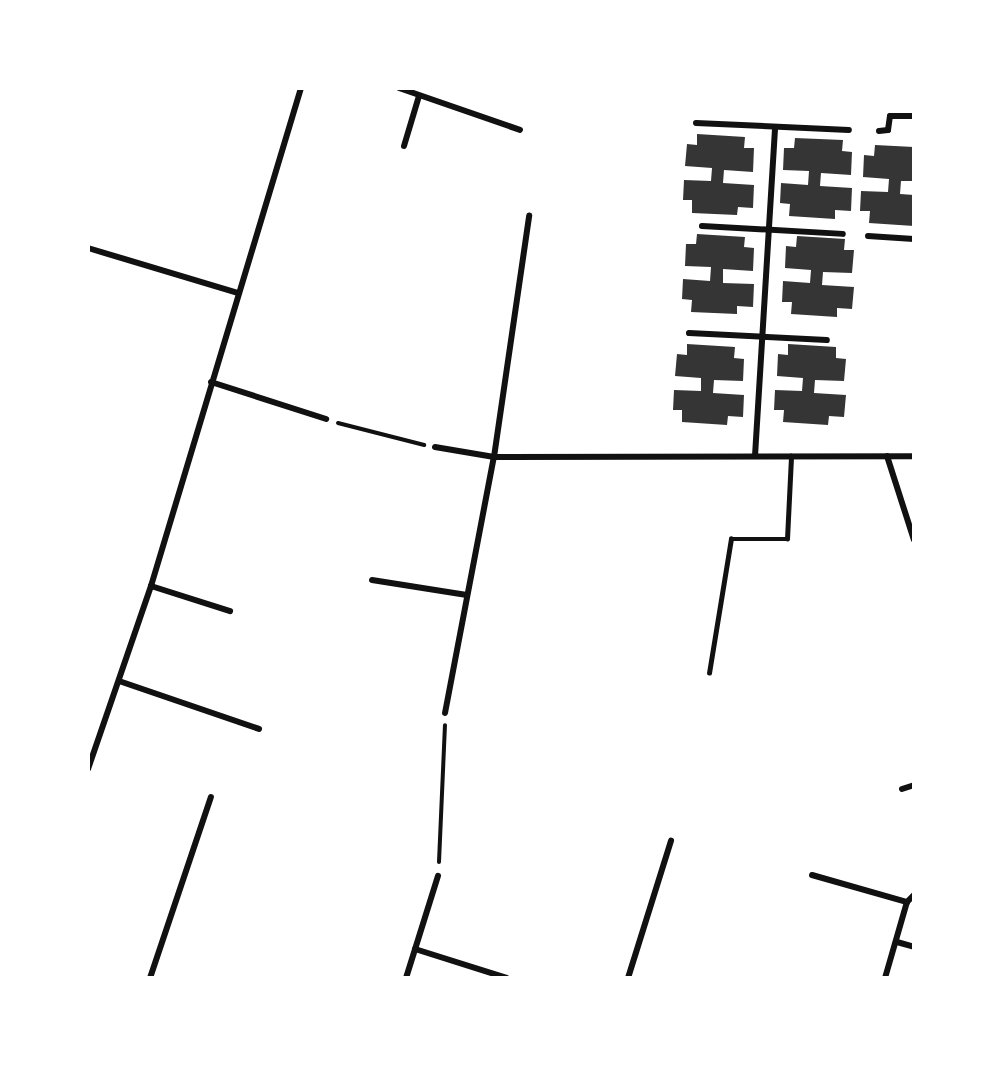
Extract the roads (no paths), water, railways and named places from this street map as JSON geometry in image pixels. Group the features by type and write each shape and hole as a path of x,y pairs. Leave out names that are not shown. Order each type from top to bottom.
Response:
{"street":[{"path":"88,769 151,586 301,88"},
{"path":"399,88 520,130"},
{"path":"404,146 418,96"},
{"path":"879,131 888,130 890,116 914,116"},
{"path":"696,123 849,130"},
{"path":"755,456 775,128"},
{"path":"445,713 494,457 529,216"},
{"path":"702,226 843,234"},
{"path":"868,236 914,239"},
{"path":"88,248 238,293"},
{"path":"689,333 827,340"},
{"path":"212,382 326,419"},
{"path":"435,447 494,457 914,456"},
{"path":"887,456 914,540"},
{"path":"372,580 467,595"},
{"path":"151,586 230,611"},
{"path":"119,681 259,729"},
{"path":"902,789 914,785"},
{"path":"150,978 211,797"},
{"path":"628,978 671,841"},
{"path":"812,875 907,902"},
{"path":"406,978 438,876"},
{"path":"885,978 907,902 914,895"},
{"path":"897,942 914,947"},
{"path":"415,949 507,978"}],"lane":[{"path":"709,673 731,539 787,539 791,456"}]}
